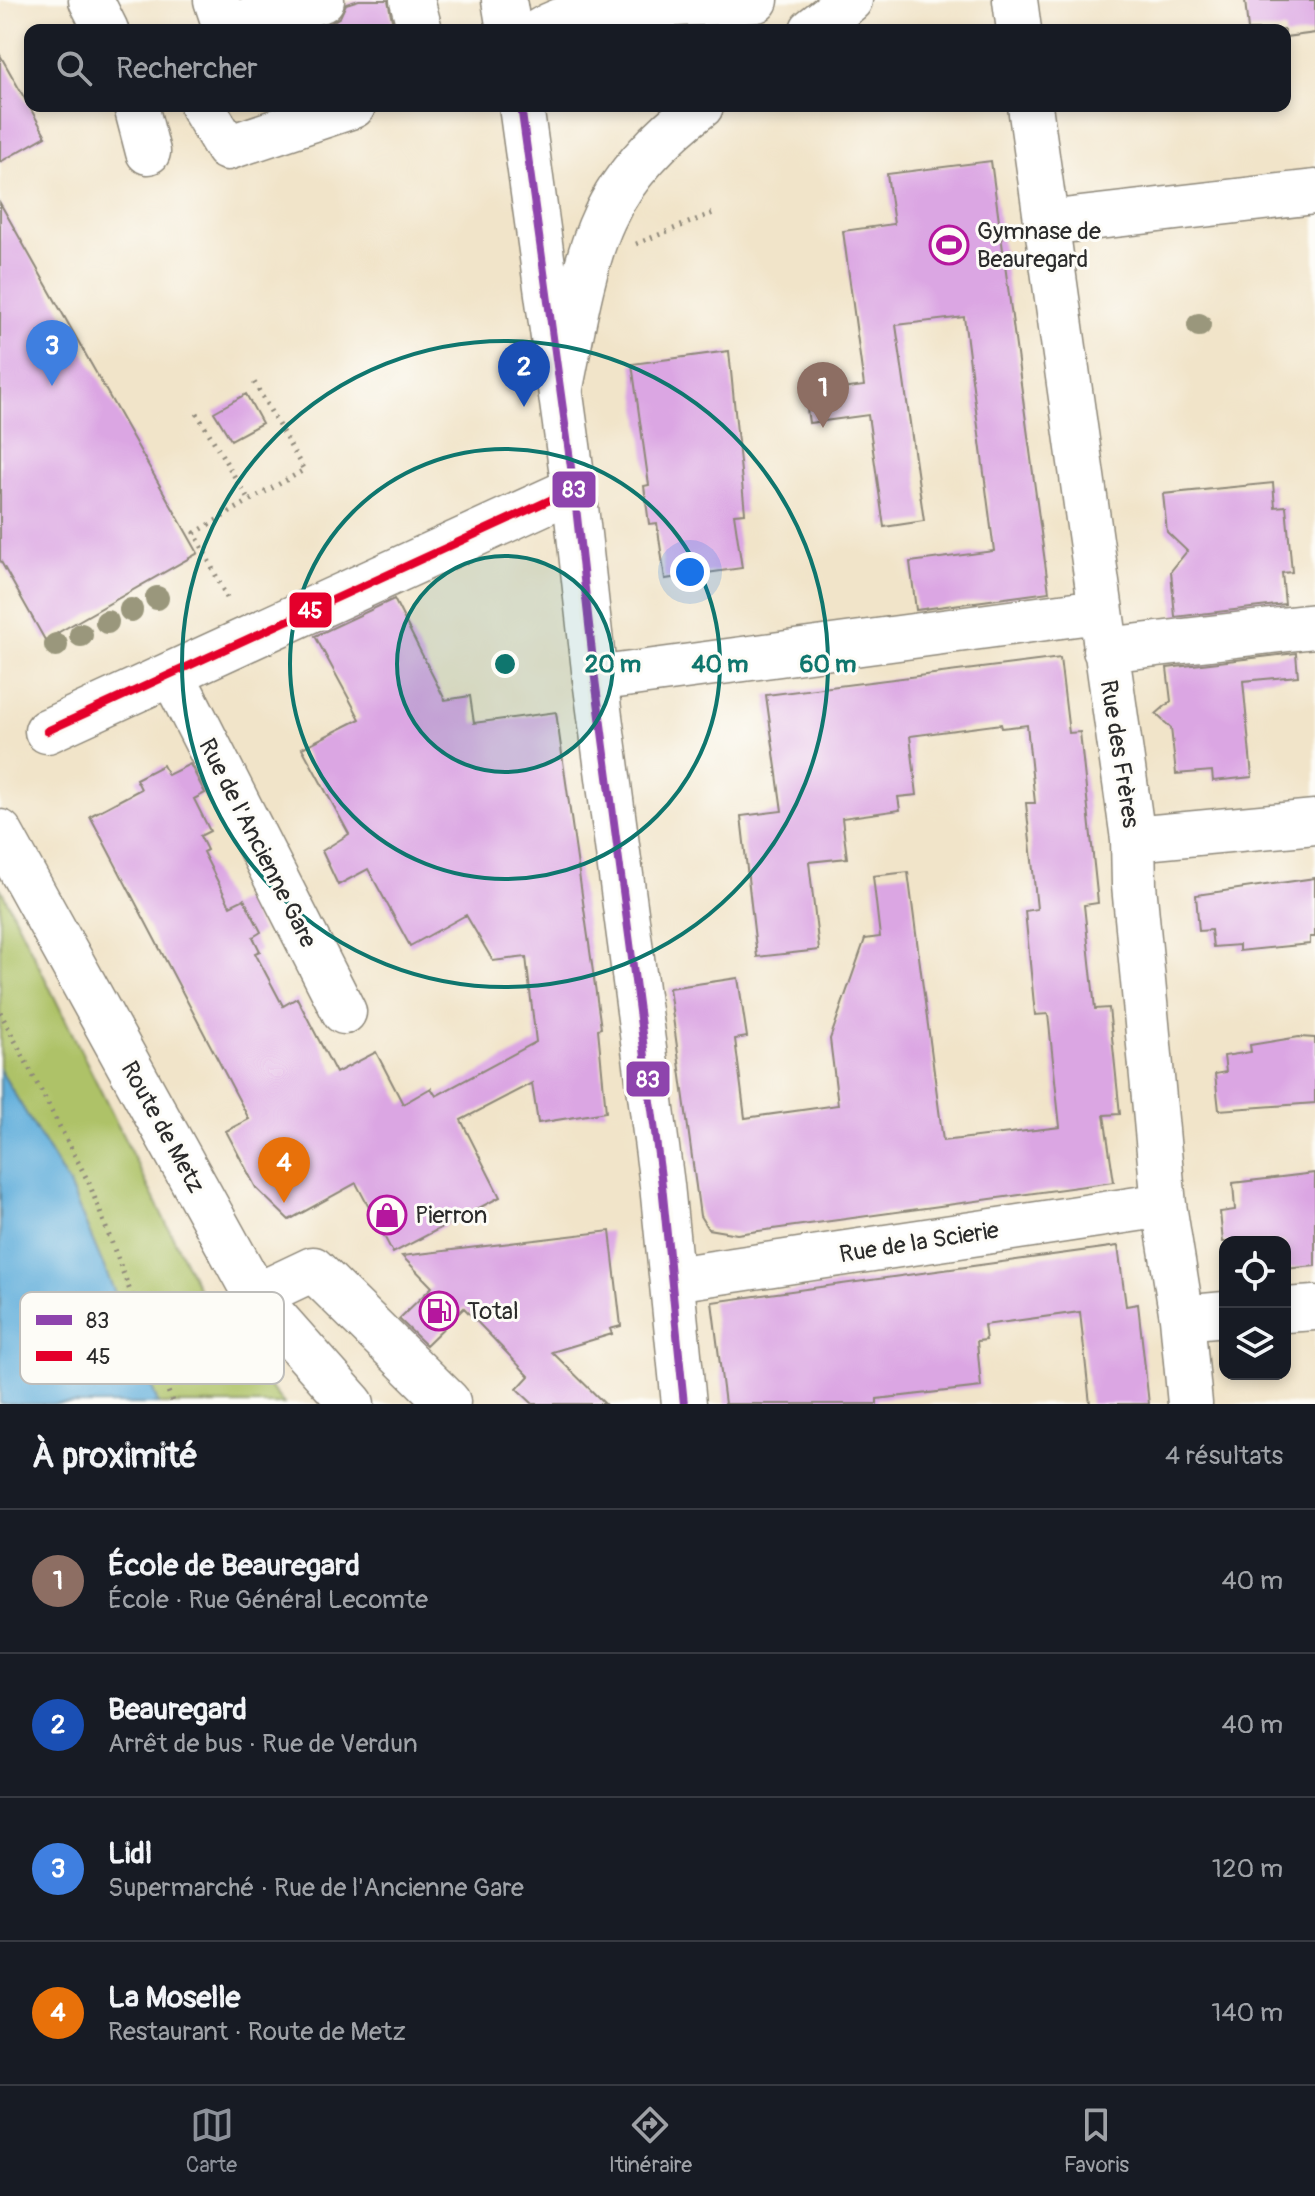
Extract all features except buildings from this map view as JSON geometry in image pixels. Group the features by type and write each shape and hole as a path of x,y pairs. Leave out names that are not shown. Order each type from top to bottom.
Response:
{"main road":[{"path":"91,0 103,24"},
{"path":"216,0 224,24"},
{"path":"236,24 322,0"},
{"path":"412,0 418,24"},
{"path":"504,0 508,24"},
{"path":"820,24 850,0"},
{"path":"1015,0 1018,24"},
{"path":"548,24 555,18 609,6 733,1"},
{"path":"138,112 148,152"},
{"path":"206,112 227,148 335,112"},
{"path":"522,112 561,387 595,679 674,1279 681,1397"},
{"path":"561,387 604,217 653,146 694,112"},
{"name":"Rue des Frères","path":"1031,112 1133,839 1134,885 1164,1205 1182,1318 1190,1404"},
{"path":"1046,223 1315,192"},
{"path":"47,731 574,489"},
{"path":"595,679 1102,630 1315,626"},
{"name":"Rue de l'Ancienne Gare","path":"172,674 344,1012"},
{"path":"1133,839 1315,822"},
{"name":"Route de Metz","path":"0,832 254,1292"},
{"name":"Rue de la Scierie","path":"674,1279 1164,1205"},
{"path":"264,1292 313,1269 448,1402 446,1404"},
{"path":"1291,1310 1315,1308"},
{"path":"1182,1318 1219,1315"},
{"name":"Route de Metz","path":"284,1328 352,1404"}],"path":[{"path":"589,269 610,255 713,213"},
{"path":"227,598 195,533 304,470 254,382"},
{"path":"197,413 249,501"},
{"path":"0,1012 89,1183 130,1292"},
{"path":"165,1384 173,1404"}],"green space":[{"path":"0,887 200,1292 115,1292 69,1185 0,1070"},
{"path":"151,1384 267,1384 284,1404 158,1404"}],"water":[{"path":"0,1070 69,1185 115,1292 20,1292 20,1384 151,1384 158,1404 0,1404"}],"transit line":[{"name":"83","path":"522,112 574,489 595,679 662,1185 684,1404"},
{"name":"45","path":"47,731 574,489"}],"place":[{"name":"Gymnase de Beauregard","path":"949,245"},
{"name":"Lidl","path":"52,386"},
{"name":"Beauregard","path":"524,407"},
{"name":"École de Beauregard","path":"823,428"},
{"name":"La Moselle","path":"284,1203"},
{"name":"Pierron","path":"387,1215"},
{"name":"Total","path":"439,1311"}]}
